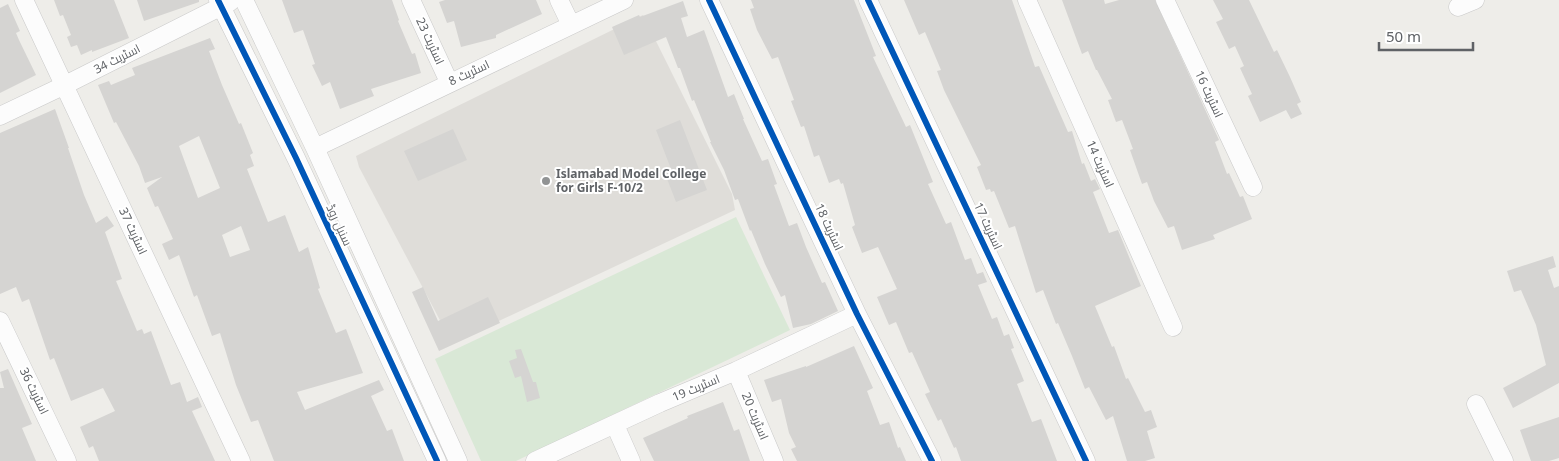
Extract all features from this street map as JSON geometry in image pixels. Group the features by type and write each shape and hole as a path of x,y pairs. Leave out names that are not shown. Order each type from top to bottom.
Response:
{"street":[{"name":"اسٹریٹ 37","path":"24,0 241,461"},
{"name":"سنبل روڈ","path":"244,0 315,148 458,461"},
{"name":"اسٹریٹ 23","path":"411,0 450,82"},
{"path":"559,0 571,25"},
{"name":"اسٹریٹ 8","path":"315,148 624,0"},
{"name":"اسٹریٹ 18","path":"709,0 857,314 932,461"},
{"name":"اسٹریٹ 17","path":"868,0 1086,461"},
{"name":"اسٹریٹ 14","path":"1027,0 1173,327"},
{"name":"اسٹریٹ 16","path":"1165,0 1253,188"},
{"path":"1458,7 1475,0"},
{"name":"اسٹریٹ 34","path":"0,116 65,85 224,2"},
{"name":"سنبل روڈ","path":"224,2 437,461"},
{"name":"اسٹریٹ 19","path":"536,461 857,314"},
{"name":"اسٹریٹ 36","path":"0,321 68,461"},
{"name":"اسٹریٹ 20","path":"736,371 774,461"},
{"path":"1476,404 1504,461"},
{"path":"615,425 631,461"},
{"path":"425,434 442,426"}],"shaded area":[{"name":"Islamabad Model College for Girls F-10/2","path":"643,15 732,194 735,210 452,343 359,167 356,156"}],"green space":[{"path":"736,217 790,330 516,461 481,461 435,359"}],"building":[{"path":"54,0 114,0 129,38 81,55 77,45 71,47 67,37 71,35 63,15 60,16"},
{"path":"137,0 199,0 199,2 144,21"},
{"path":"282,0 392,0 398,21 412,54 415,53 421,73 371,89 374,96 340,109 330,82 322,86 312,65 315,64 303,30 294,33"},
{"path":"445,0 536,0 542,14 496,35 496,38 461,47 454,21 447,23 439,2"},
{"path":"751,0 854,0 876,56 873,57 906,127 910,125 933,182 928,184 946,224 951,222 965,260 971,258 977,274 983,272 987,282 978,285 992,319 997,317 1004,336 1009,334 1014,348 1011,349 1024,381 1017,384 1032,422 1041,419 1057,461 961,461 956,447 954,448 941,419 938,421 925,394 930,392 912,352 909,353 896,322 889,325 877,297 897,289 878,247 862,253 852,227 855,225 843,183 841,184 839,179 829,183 819,155 814,157 804,126 801,127 791,101 794,100 778,57 772,59 757,30 750,9 754,8"},
{"path":"904,0 1012,0 1035,67 1039,66 1068,132 1072,131 1082,164 1084,163 1091,181 1095,179 1100,189 1093,192 1109,233 1118,230 1141,286 1095,306 1112,347 1114,346 1126,379 1128,378 1145,412 1151,410 1157,427 1147,431 1155,458 1145,461 1127,461 1113,416 1106,420 1089,387 1085,389 1043,290 1036,293 1015,226 1009,228 994,191 986,190 977,167 981,165 944,90 937,71 941,70 925,32 919,35"},
{"path":"1062,0 1104,0 1105,4 1119,0 1155,0 1219,140 1215,142 1227,174 1229,173 1240,197 1243,196 1252,219 1213,235 1215,239 1182,250 1174,226 1168,228 1154,201 1147,182 1142,184 1130,150 1133,149 1122,120 1116,122 1108,100 1112,99 1088,51 1082,54"},
{"path":"1213,0 1249,0 1274,52 1277,50 1290,77 1301,102 1297,104 1302,114 1291,119 1286,110 1260,122 1248,96 1252,94 1240,68 1244,66 1235,46 1229,49 1216,22 1223,19"},
{"path":"683,1 688,16 681,18 687,37 704,30 728,97 734,94 762,161 768,159 777,184 774,185 789,226 797,223 822,283 825,282 838,311 811,324 793,328 785,295 781,297 750,231 738,199 735,200 724,170 710,142 694,100 692,101 666,37 624,55 612,27 639,15 640,17"},
{"path":"8,4 20,31 16,33 36,75 0,93 0,8"},
{"path":"210,38 215,49 209,51 222,85 239,124 241,123 253,153 250,155 254,166 247,169 268,222 285,215 299,252 308,247 320,288 318,289 336,333 346,329 363,373 297,392 305,410 379,380 384,390 371,396 387,431 392,429 404,461 274,461 258,420 251,422 236,385 220,333 212,336 197,295 194,297 179,255 169,260 162,244 173,239 158,206 155,207 147,188 162,177 145,183 139,166 116,122 114,123 98,85 109,81 111,85 135,75 132,68","holes":["199,136 220,188 198,198 179,146","241,226 250,250 230,257 222,235"]},
{"path":"55,109 84,195 96,223 107,216 114,226 105,232 122,279 116,281 137,331 142,329 144,334 151,331 171,385 180,382 187,402 198,397 202,407 192,411 215,461 99,461 93,446 89,448 80,427 115,411 103,388 71,401 54,358 50,360 29,299 22,302 16,287 0,294 0,133"},
{"path":"680,120 707,190 676,202 664,171 671,169 656,130"},
{"path":"453,129 467,160 418,181 404,151"},
{"path":"1553,256 1556,267 1548,270 1554,288 1559,286 1559,383 1513,408 1503,388 1546,365 1536,325 1521,290 1514,292 1507,271"},
{"path":"423,287 438,321 488,297 500,323 439,351 412,292"},
{"path":"854,346 873,388 867,391 880,425 889,422 898,448 900,447 906,461 797,461 791,449 796,447 789,433 781,399 772,402 764,380 806,367"},
{"path":"521,349 533,382 536,382 540,398 527,402 521,376 515,378 509,361 517,358 515,350"},
{"path":"8,369 32,424 22,428 36,461 0,461 0,388 4,388 0,372"},
{"path":"723,402 734,431 739,429 750,461 654,461 643,438 688,418 687,416"},
{"path":"1559,417 1559,458 1549,461 1531,461 1520,430"}],"cycle path":[{"path":"218,0 296,158 437,461"},
{"path":"709,0 857,314 932,461"},
{"path":"868,0 1086,461"}],"place":[{"name":"Islamabad Model College for Girls F-10/2","path":"546,181"}]}
